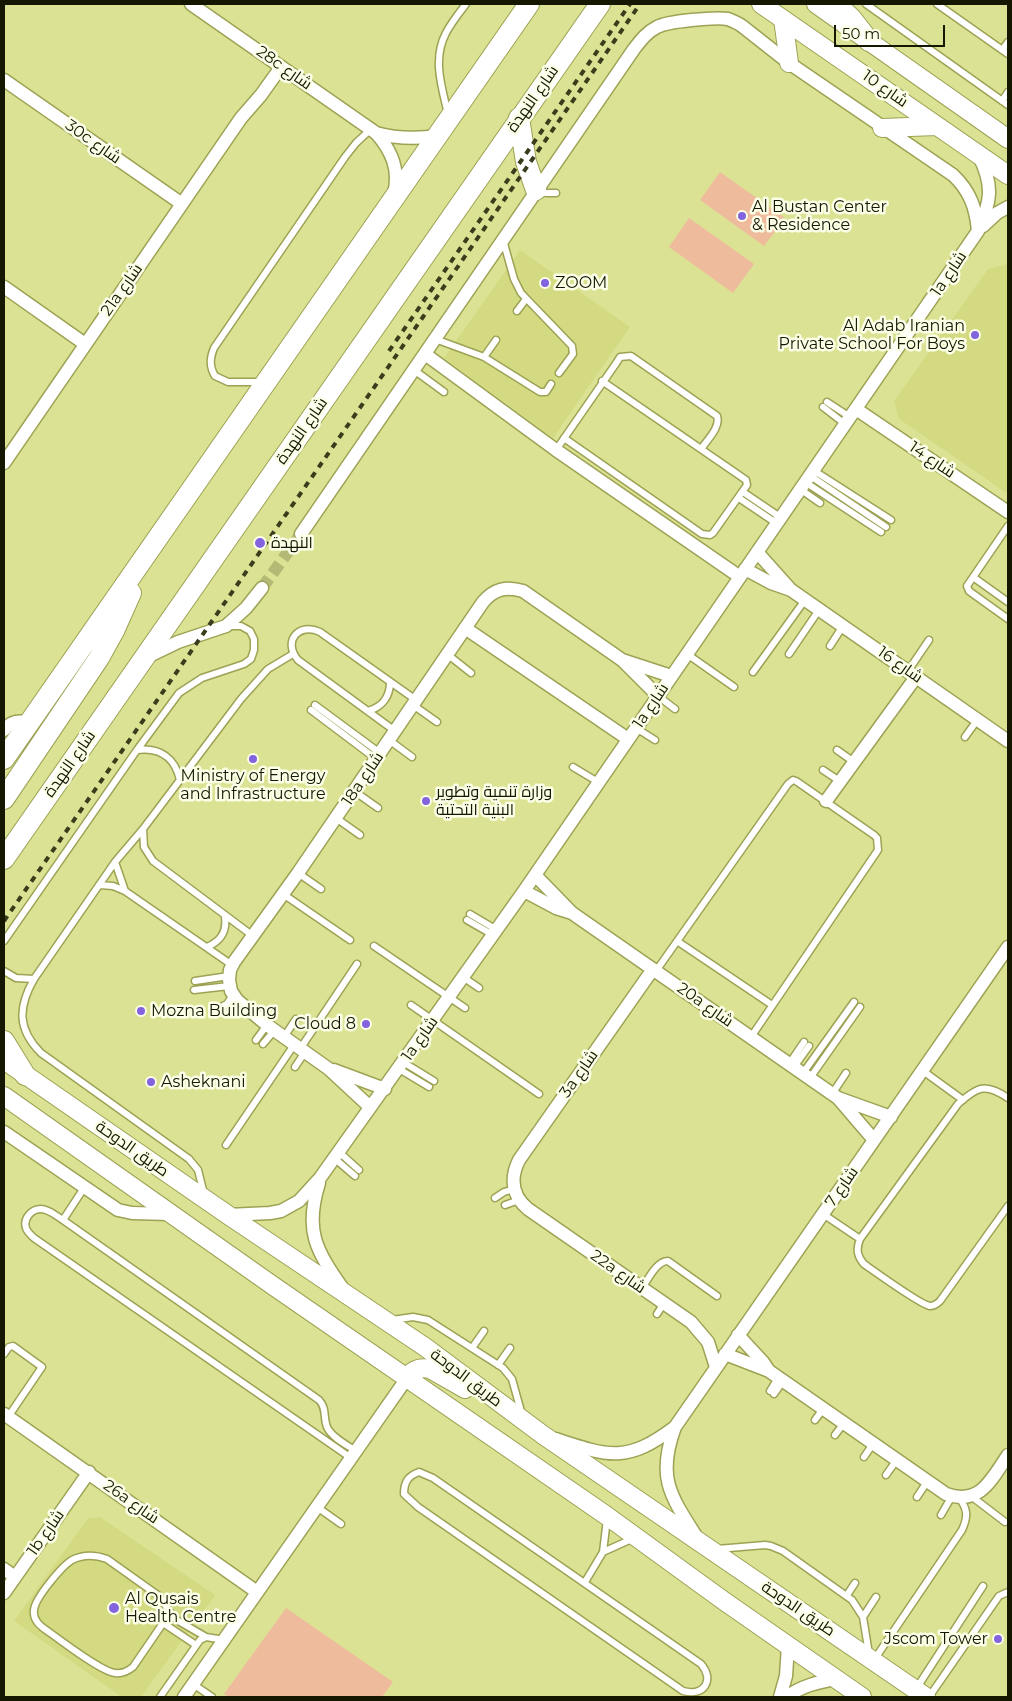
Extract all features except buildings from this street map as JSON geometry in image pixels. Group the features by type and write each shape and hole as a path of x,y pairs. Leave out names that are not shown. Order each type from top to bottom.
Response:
{"main road":[{"path":"4,759 529,4"},
{"path":"597,8 614,4"},
{"name":"شارع 10","path":"762,4 1008,175"},
{"name":"شارع 10","path":"816,4 1008,138"},
{"path":"836,4 851,18 869,40"},
{"name":"شارع النهدة","path":"4,858 597,8"},
{"path":"783,19 789,63"},
{"path":"519,118 526,162 536,190"},
{"path":"882,128 937,126"},
{"path":"4,798 114,631 143,560"},
{"path":"4,1041 26,1075"},
{"name":"طريق الدوحة","path":"4,1060 228,1215 425,1347 543,1435 924,1695"},
{"name":"طريق الدوحة","path":"4,1096 862,1697"},
{"path":"407,1378 411,1372 417,1369 430,1369 543,1435"}],"street":[{"name":"28c شارع","path":"191,4 373,131 386,144 393,157 396,171 393,199"},
{"path":"301,534 640,41 646,34 659,26 712,19 728,20 742,26 789,63 953,175 962,184 974,205 978,231"},
{"name":"21a شارع","path":"4,463 241,118 250,98 278,64"},
{"name":"30c شارع","path":"4,80 182,204"},
{"name":"28c شارع","path":"373,131 407,138 443,128"},
{"name":"1a شارع","path":"978,154 988,178 990,191 989,202 978,231"},
{"name":"1a شارع","path":"228,1215 280,1211 299,1201 320,1178 524,891 978,231 997,213 1008,207"},
{"path":"4,287 85,344"},
{"name":"شارع 16","path":"425,354 556,450 742,573 791,590"},
{"name":"شارع 14","path":"850,417 1008,512"},
{"name":"شارع 16","path":"757,552 791,590 1008,740"},
{"path":"144,658 178,642 226,626 246,608 262,588"},
{"name":"18a شارع","path":"231,981 253,936 488,595 496,590 505,588 523,591 622,660 658,696"},
{"path":"464,628 628,739"},
{"name":"18a شارع","path":"622,660 671,676"},
{"path":"826,800 842,784 854,762 912,674"},
{"path":"4,730 13,722 22,721 29,723"},
{"name":"20a شارع","path":"534,875 572,913 835,1096 874,1140"},
{"name":"20a شارع","path":"524,891 556,908 572,913"},
{"name":"شارع 7","path":"705,1545 676,1505 666,1476 668,1445 674,1426 1008,947"},
{"name":"3a شارع","path":"515,1191 516,1167 519,1160 654,970"},
{"path":"231,981 241,1004 275,1031 329,1068 370,1107"},
{"path":"329,1068 385,1089"},
{"name":"20a شارع","path":"835,1096 891,1116"},
{"path":"4,1132 111,1207 125,1212 170,1214"},
{"name":"1a شارع","path":"320,1178 313,1210 314,1237 325,1262 346,1294"},
{"name":"22a شارع","path":"515,1191 528,1209 605,1269 634,1287 660,1309 691,1322 703,1334 712,1350 716,1367"},
{"path":"738,1335 777,1377"},
{"path":"725,1354 777,1377 946,1494 962,1497 980,1492 1008,1455"},
{"path":"184,1697 407,1378"},
{"name":"26a شارع","path":"6,1416 89,1472 257,1592"},
{"name":"شارع 7","path":"543,1435 582,1448 614,1454 630,1452 645,1447 674,1426"},
{"name":"1b شارع","path":"4,1593 89,1472"},
{"path":"4,1569 15,1577"},
{"path":"780,1697 786,1676 788,1646"},
{"path":"787,1697 804,1687 836,1679"}],"lane":[{"path":"443,128 438,61 440,47 445,34 466,4"},
{"path":"866,4 1005,103 1008,92"},
{"path":"937,4 1005,52 1008,42"},
{"path":"267,382 236,383 215,376 212,370 211,356 214,348 345,157 356,143 373,131"},
{"path":"536,190 546,194 556,193"},
{"path":"503,239 514,279 526,299 572,346 573,354 560,373"},
{"path":"517,311 526,299"},
{"path":"435,339 484,357 540,392 546,392 551,384"},
{"path":"484,357 496,340"},
{"path":"556,450 620,357 631,356 717,416 717,426 701,449"},
{"path":"414,370 444,392"},
{"path":"564,438 702,534 710,535 713,533 741,495 747,485 746,480 602,381"},
{"path":"825,404 850,417"},
{"path":"806,479 820,503"},
{"path":"806,479 891,520"},
{"path":"806,479 886,527"},
{"path":"806,479 881,532"},
{"path":"741,495 778,520"},
{"path":"1008,526 968,584 969,591 1008,619"},
{"path":"973,577 1008,602"},
{"path":"754,672 805,600"},
{"path":"789,654 819,610"},
{"path":"4,941 174,700 186,687 202,678 244,664 251,659 254,650 254,639 250,631 242,626 226,626"},
{"path":"830,646 843,626"},
{"path":"412,757 368,711 298,660 293,654 291,646 293,638 298,632 305,629 313,629 390,682 437,722"},
{"path":"912,674 929,640"},
{"path":"206,1200 198,1170 190,1159 41,1053 34,1046 24,1028 22,1008 24,998 34,979 115,862 143,829 262,674 293,654"},
{"path":"447,654 471,673"},
{"path":"686,654 734,687"},
{"path":"368,711 385,701 390,682"},
{"path":"658,696 675,710"},
{"path":"313,708 378,756"},
{"path":"965,737 978,719"},
{"path":"636,728 655,740"},
{"path":"137,750 147,749 166,755 175,766 180,780"},
{"path":"837,750 854,762"},
{"path":"573,767 598,782"},
{"path":"823,770 842,784"},
{"path":"654,970 677,942 790,782 793,780 799,782 826,800 874,835 878,844 878,850 751,1037"},
{"path":"354,791 378,808"},
{"path":"336,818 360,835"},
{"path":"143,829 144,847 150,859 225,917 253,936"},
{"path":"115,862 125,891"},
{"path":"298,873 322,889"},
{"path":"99,885 114,886 125,891 207,947 231,981 227,1004 219,1008"},
{"path":"283,894 350,940"},
{"path":"207,947 214,944 224,932 226,925 225,917"},
{"path":"468,917 495,932"},
{"path":"677,942 772,1005"},
{"path":"374,946 465,1008"},
{"path":"226,1145 300,1049 357,964"},
{"path":"4,971 9,976 16,978 34,979"},
{"path":"463,977 479,988"},
{"path":"195,981 231,981"},
{"path":"194,990 231,981"},
{"path":"799,1071 854,1002"},
{"path":"411,1006 539,1094"},
{"path":"799,1071 860,1007"},
{"path":"256,1040 296,1019"},
{"path":"263,1044 275,1031"},
{"path":"799,1071 807,1044"},
{"path":"295,1067 300,1049"},
{"path":"401,1066 434,1081"},
{"path":"401,1066 429,1088"},
{"path":"923,1071 963,1100"},
{"path":"835,1096 846,1072"},
{"path":"1008,1098 996,1090 987,1088 963,1100 953,1110 860,1239 857,1252 859,1259 925,1304 933,1306 940,1301 1008,1206"},
{"path":"337,1155 359,1170"},
{"path":"337,1155 355,1176"},
{"path":"63,1220 84,1188"},
{"path":"495,1198 504,1192 515,1191"},
{"path":"505,1204 515,1191"},
{"path":"38,1209 44,1209 63,1220 319,1400 324,1407 327,1428 353,1454 321,1436 34,1238 26,1228 25,1222 28,1216 38,1209"},
{"path":"823,1214 860,1239"},
{"path":"634,1287 659,1264 665,1261 717,1296"},
{"path":"386,1321 413,1317 423,1318 498,1365 512,1379 523,1421"},
{"path":"472,1348 484,1331"},
{"path":"4,1354 9,1347 13,1346 42,1367 6,1416"},
{"path":"498,1365 510,1348"},
{"path":"772,1392 777,1377"},
{"path":"815,1420 823,1409"},
{"path":"836,1435 844,1424"},
{"path":"321,1436 327,1428"},
{"path":"864,1458 873,1444"},
{"path":"886,1475 896,1461"},
{"path":"419,1472 433,1478 585,1582 701,1664 706,1670 708,1678 705,1686 699,1692 683,1691 418,1507 404,1494 406,1481 412,1475 419,1472"},
{"path":"917,1497 927,1482"},
{"path":"941,1515 962,1497"},
{"path":"962,1497 1005,1522"},
{"path":"872,1659 962,1530 966,1522 967,1513 962,1497"},
{"path":"317,1506 341,1524"},
{"path":"585,1582 603,1552 606,1516"},
{"path":"603,1552 636,1537"},
{"path":"705,1545 758,1545 771,1546 783,1551 847,1595 857,1606 862,1617 872,1659"},
{"path":"170,1613 133,1667 124,1672 114,1673 104,1670 42,1627 35,1619 34,1608 36,1602 66,1565 81,1557 90,1556 107,1559 154,1592 175,1619 206,1637 224,1640"},
{"path":"847,1595 855,1583"},
{"path":"924,1695 983,1586"},
{"path":"924,1695 999,1596 1008,1592"},
{"path":"862,1617 876,1597"},
{"path":"163,1623 196,1645"},
{"path":"160,1697 196,1645 206,1637"},
{"path":"193,1684 212,1697"}],"shaded area":[{"path":"720,172 785,218 764,246 700,200"},
{"path":"689,218 754,264 733,293 669,247"},
{"path":"520,250 630,327 553,438 444,358"},
{"name":"Al Adab Iranian Private School For Boys","path":"1008,264 1008,494 899,419 894,401 988,269"},
{"name":"Al Qusais Health Centre","path":"100,1517 215,1595 141,1697 122,1697 14,1621 88,1518"},
{"path":"286,1608 393,1682 382,1697 228,1697 224,1694"}],"tunnel":[{"path":"262,588 301,534"}],"railway":[{"path":"389,351 630,4"},
{"path":"4,921 640,4"}],"place":[{"name":"Al Bustan Center & Residence","path":"742,216"},
{"name":"ZOOM","path":"545,283"},
{"name":"Al Adab Iranian Private School For Boys","path":"975,335"},
{"name":"النهدة","path":"260,543"},
{"name":"Ministry of Energy and Infrastructure","path":"253,759"},
{"name":"وزارة تنمية وتطوير البنية التحتية","path":"426,801"},
{"name":"Mozna Building","path":"141,1011"},
{"name":"Cloud 8","path":"366,1024"},
{"name":"Asheknani","path":"151,1082"},
{"name":"Al Qusais Health Centre","path":"114,1608"},
{"name":"Jscom Tower","path":"998,1639"}]}
